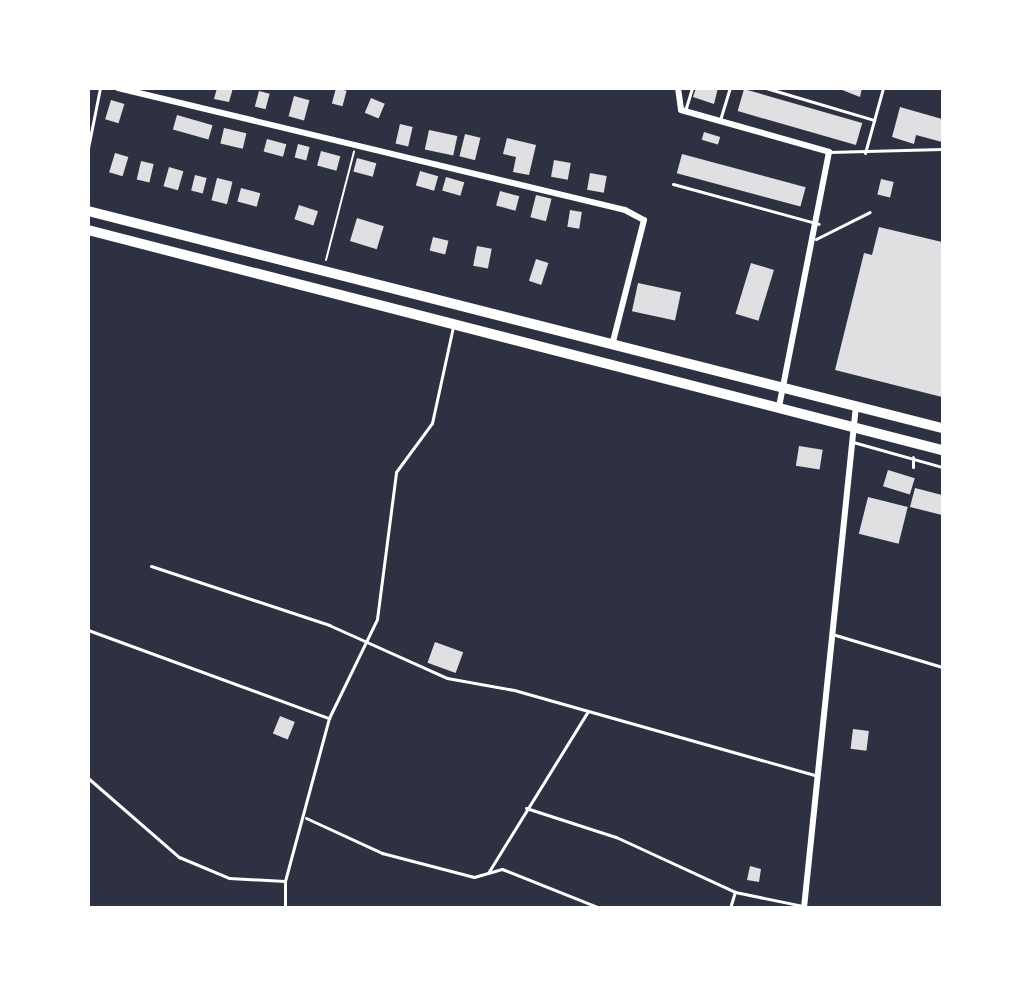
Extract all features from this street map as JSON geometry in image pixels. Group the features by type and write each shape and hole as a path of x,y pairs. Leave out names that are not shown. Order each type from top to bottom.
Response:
{"highway":[{"path":"88,211 613,342 942,428"},
{"path":"88,230 454,322 942,450"}],"street":[{"path":"118,88 356,144 644,220 613,342"},
{"path":"678,88 676,102 685,111 829,152 819,225 786,388 779,408"},
{"path":"804,907 852,427 856,406"}],"lane":[{"path":"88,148 100,88"},
{"path":"685,111 692,88"},
{"path":"720,121 730,88"},
{"path":"766,88 874,120"},
{"path":"865,153 883,88"},
{"path":"829,152 865,153 942,149"},
{"path":"673,184 819,225"},
{"path":"816,239 870,213"},
{"path":"285,908 285,881 306,818 329,718 377,619 396,472 432,423 454,322"},
{"path":"851,441 942,467"},
{"path":"913,457 913,467"},
{"path":"151,566 366,640 447,678 588,711 818,776"},
{"path":"88,630 329,718"},
{"path":"832,634 942,667"},
{"path":"488,873 526,808 588,711"},
{"path":"88,778 179,857 229,878 285,881"},
{"path":"526,808 616,837 735,892 804,907"},
{"path":"306,818 382,853 474,877 502,869 600,908"},
{"path":"729,908 735,892"}],"path":[{"path":"323,271 356,144"}],"building":[{"path":"217,88 233,88 229,102 214,99"},
{"path":"336,88 347,91 342,106 332,103"},
{"path":"696,88 718,88 714,104 693,97"},
{"path":"837,88 862,88 860,97"},
{"path":"744,89 862,123 856,145 738,111"},
{"path":"259,91 270,94 265,109 255,106"},
{"path":"294,96 309,100 304,120 289,116"},
{"path":"371,98 385,104 379,119 365,113"},
{"path":"111,100 124,104 119,123 105,119"},
{"path":"900,107 942,119 942,142 916,135 914,144 892,137"},
{"path":"177,115 213,125 208,140 173,129"},
{"path":"400,124 413,127 408,146 396,143"},
{"path":"224,128 246,133 243,149 220,144"},
{"path":"429,130 457,136 453,156 425,150"},
{"path":"704,132 720,137 718,145 702,140"},
{"path":"465,134 481,138 475,160 459,156"},
{"path":"507,138 536,145 529,175 513,172 516,157 503,154"},
{"path":"267,139 286,144 283,157 264,152"},
{"path":"298,144 310,147 306,160 295,158"},
{"path":"321,151 340,156 336,171 317,165"},
{"path":"115,153 128,157 123,176 109,172"},
{"path":"682,154 806,187 800,206 677,173"},
{"path":"357,158 376,163 373,177 353,172"},
{"path":"554,160 571,163 568,180 551,177"},
{"path":"141,161 154,164 149,182 137,180"},
{"path":"169,167 183,171 178,190 163,186"},
{"path":"420,171 438,176 434,191 416,185"},
{"path":"590,173 607,176 604,193 587,190"},
{"path":"195,175 207,178 203,193 191,191"},
{"path":"446,177 464,182 460,196 442,190"},
{"path":"217,178 233,182 227,204 211,200"},
{"path":"881,179 894,182 890,198 877,195"},
{"path":"241,188 260,193 257,207 237,202"},
{"path":"500,191 519,196 515,211 496,205"},
{"path":"536,195 552,199 546,221 530,217"},
{"path":"299,205 318,211 313,225 294,219"},
{"path":"570,210 582,212 579,229 567,227"},
{"path":"357,218 384,226 377,249 350,241"},
{"path":"879,227 942,242 942,397 835,370 864,253 872,255"},
{"path":"433,237 449,241 445,254 430,251"},
{"path":"477,246 492,249 488,268 473,266"},
{"path":"536,259 548,263 541,285 529,281"},
{"path":"751,263 774,270 758,321 736,314"},
{"path":"638,283 681,292 675,321 632,311"},
{"path":"799,446 823,450 820,470 796,466"},
{"path":"888,470 915,478 910,494 883,486"},
{"path":"915,488 942,495 942,515 910,507"},
{"path":"868,497 908,507 899,544 859,534"},
{"path":"435,642 463,652 456,673 427,663"},
{"path":"280,716 295,722 288,740 273,734"},
{"path":"853,729 869,731 866,751 851,749"},
{"path":"750,866 761,869 759,882 747,880"}]}
